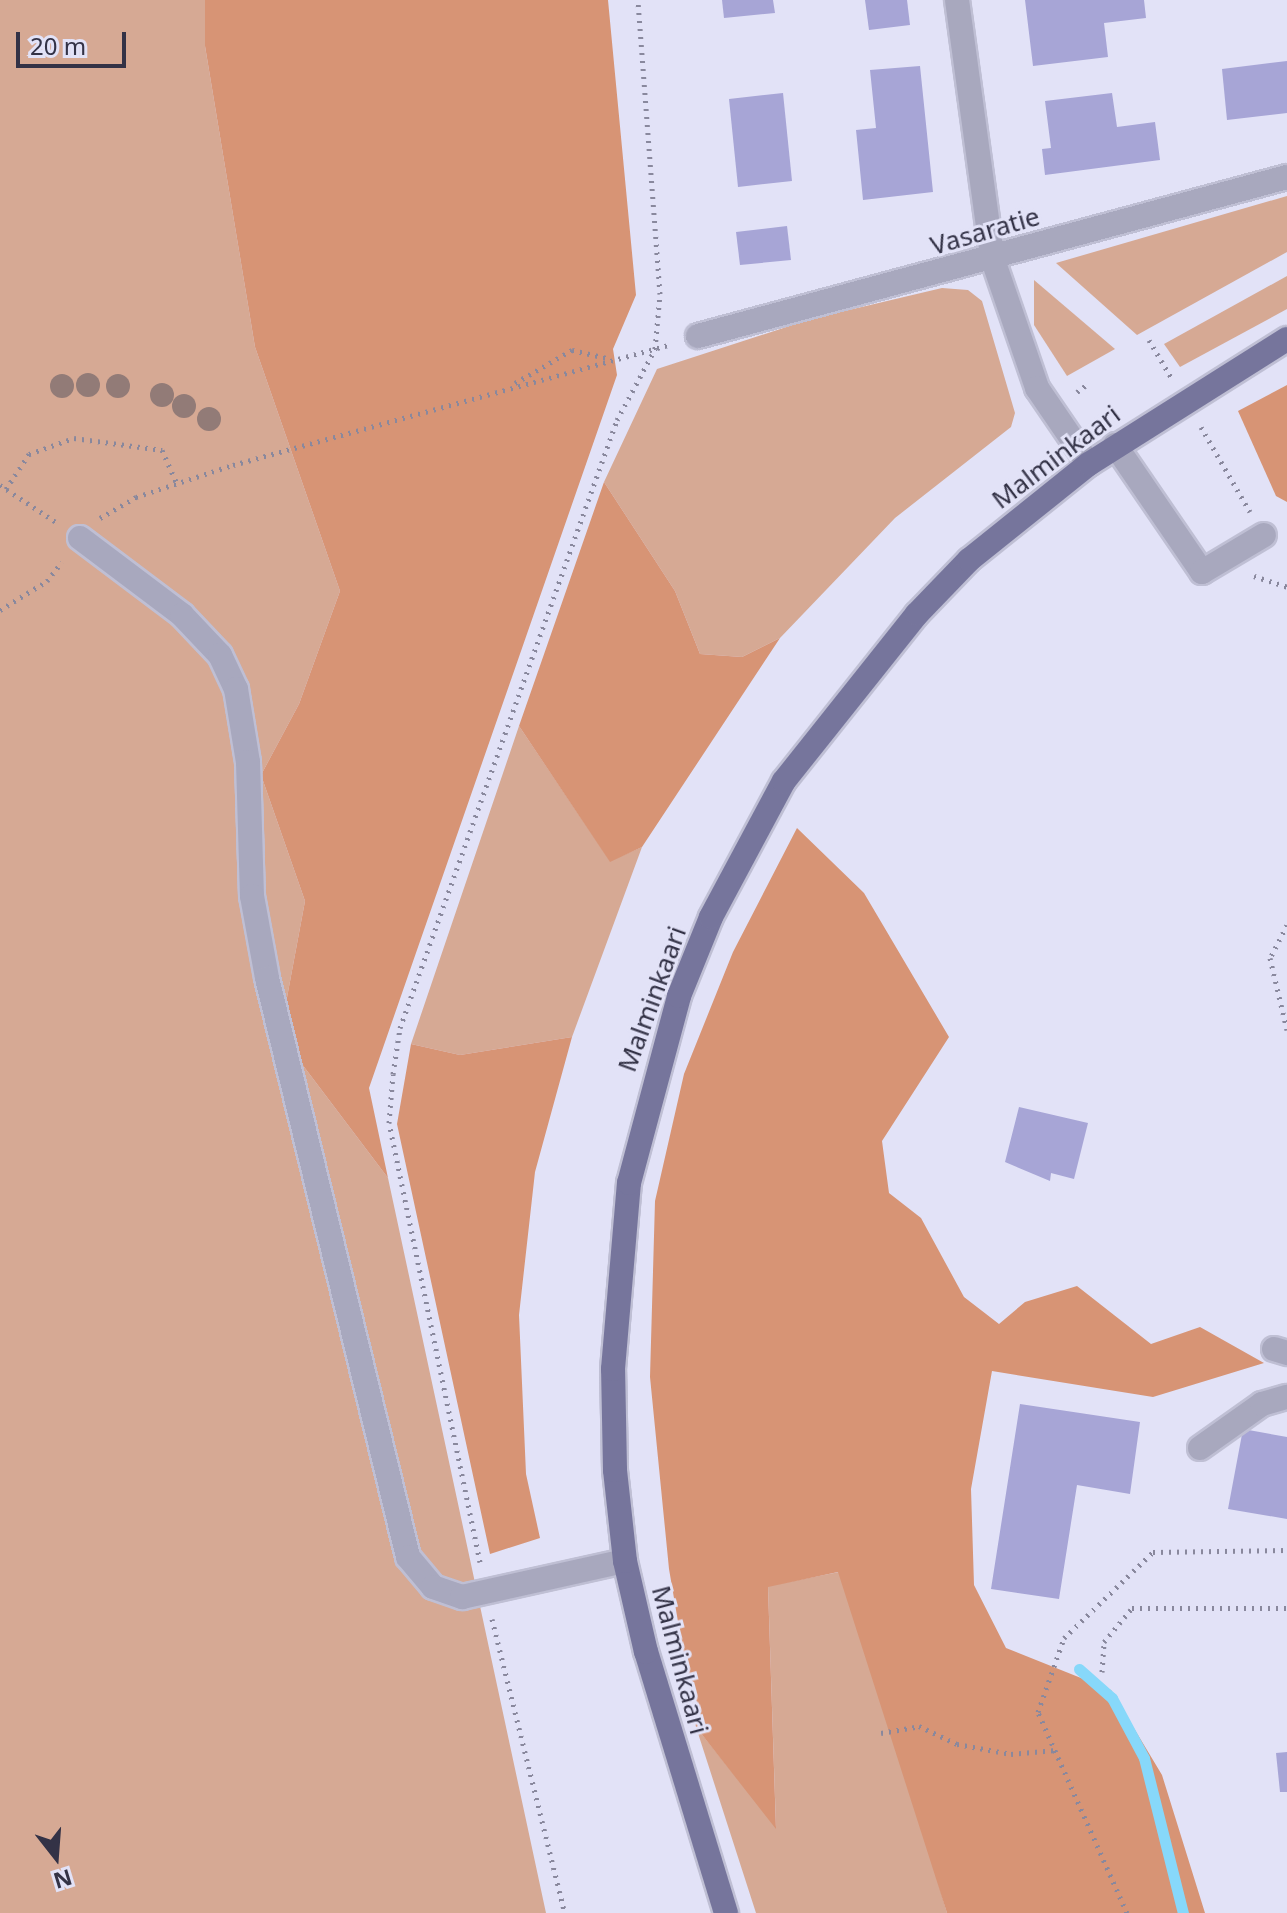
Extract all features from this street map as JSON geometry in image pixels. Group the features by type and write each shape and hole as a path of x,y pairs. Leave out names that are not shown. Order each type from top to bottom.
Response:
{"main road":[{"name":"Malminkaari","path":"726,1913 625,1561 613,1369 629,1183 651,1080 711,917 784,781 870,669 969,560 1089,464 1287,339"}],"street":[{"path":"957,0 992,257 1037,388 1089,464"},
{"name":"Vasaratie","path":"698,336 1287,177"},
{"path":"1115,445 1202,572 1264,535"},
{"path":"80,538 182,615 220,655 236,689 248,762 250,881 267,978 408,1557 433,1587 462,1597 625,1561"},
{"path":"1200,1448 1262,1404 1287,1397"}],"path":[{"path":"565,1913 487,1593 389,1123 400,1028 617,420 655,349 660,278 638,0"},
{"path":"233,465 511,386 655,349"},
{"path":"511,386 572,350 611,360"},
{"path":"1200,425 1264,535"},
{"path":"6,489 29,454 74,438 162,450 177,483"},
{"path":"0,485 80,538"},
{"path":"1287,925 1270,958 1287,1030"},
{"path":"1127,1913 1038,1712 1064,1638 1153,1552 1287,1550"},
{"path":"1102,1672 1104,1642 1132,1608 1287,1608"},
{"path":"881,1733 919,1726 957,1744 1011,1754 1056,1750"}],"shaded area":[{"path":"0,0 205,0 205,46 255,347 340,591 299,704 261,775 305,901 280,1035 388,1178 546,1913 0,1913"},
{"path":"205,0 608,0 636,295 613,349 617,375 369,1088 388,1178 280,1035 305,901 261,775 299,704 340,591 255,347 205,46"},
{"path":"1287,196 1287,252 1137,335 1056,263"},
{"path":"1287,276 1287,309 1180,367 1164,344"},
{"path":"1034,280 1115,349 1067,376 1034,325"},
{"path":"942,288 968,290 982,301 1015,413 1011,427 895,518 780,638 742,657 700,654 675,591 604,482 657,369 811,319"},
{"path":"1287,385 1287,502 1276,496 1238,411"},
{"path":"604,482 675,591 700,654 742,657 780,638 642,847 610,862 519,726"},
{"path":"519,726 610,861 642,847 572,1037 460,1055 411,1044"},
{"path":"797,828 864,893 949,1037 882,1141 889,1193 921,1218 964,1297 999,1324 1025,1302 1077,1286 1151,1344 1200,1327 1264,1363 1153,1397 992,1371 971,1489 974,1585 1006,1648 1111,1690 1162,1775 1205,1913 947,1913 838,1572 768,1587 776,1829 696,1727 669,1569 650,1377 655,1201 684,1074 733,952"},
{"path":"572,1037 535,1172 519,1315 526,1474 540,1538 490,1554 397,1124 411,1044 460,1055"},
{"path":"839,1572 898,1746 947,1913 756,1913 696,1727 776,1827 768,1586"}],"building":[{"path":"722,0 773,0 775,13 724,18"},
{"path":"865,0 907,0 910,25 869,30"},
{"path":"1025,0 1144,0 1146,18 1104,23 1108,57 1033,66"},
{"path":"1287,61 1287,113 1227,120 1222,69"},
{"path":"920,66 933,192 863,200 856,130 876,128 870,70"},
{"path":"783,93 792,181 738,187 729,99"},
{"path":"1112,93 1117,127 1155,122 1160,160 1045,175 1042,149 1051,148 1045,101"},
{"path":"787,226 791,260 740,265 736,232"},
{"path":"1019,1107 1088,1123 1074,1179 1051,1173 1050,1181 1005,1162"},
{"path":"1020,1404 1140,1422 1130,1494 1077,1485 1059,1599 991,1589"},
{"path":"1243,1429 1287,1437 1287,1519 1228,1509"},
{"path":"1287,1752 1287,1792 1280,1792 1276,1753"}],"waterway":[{"path":"1079,1669 1112,1698 1144,1758 1183,1913"}]}
